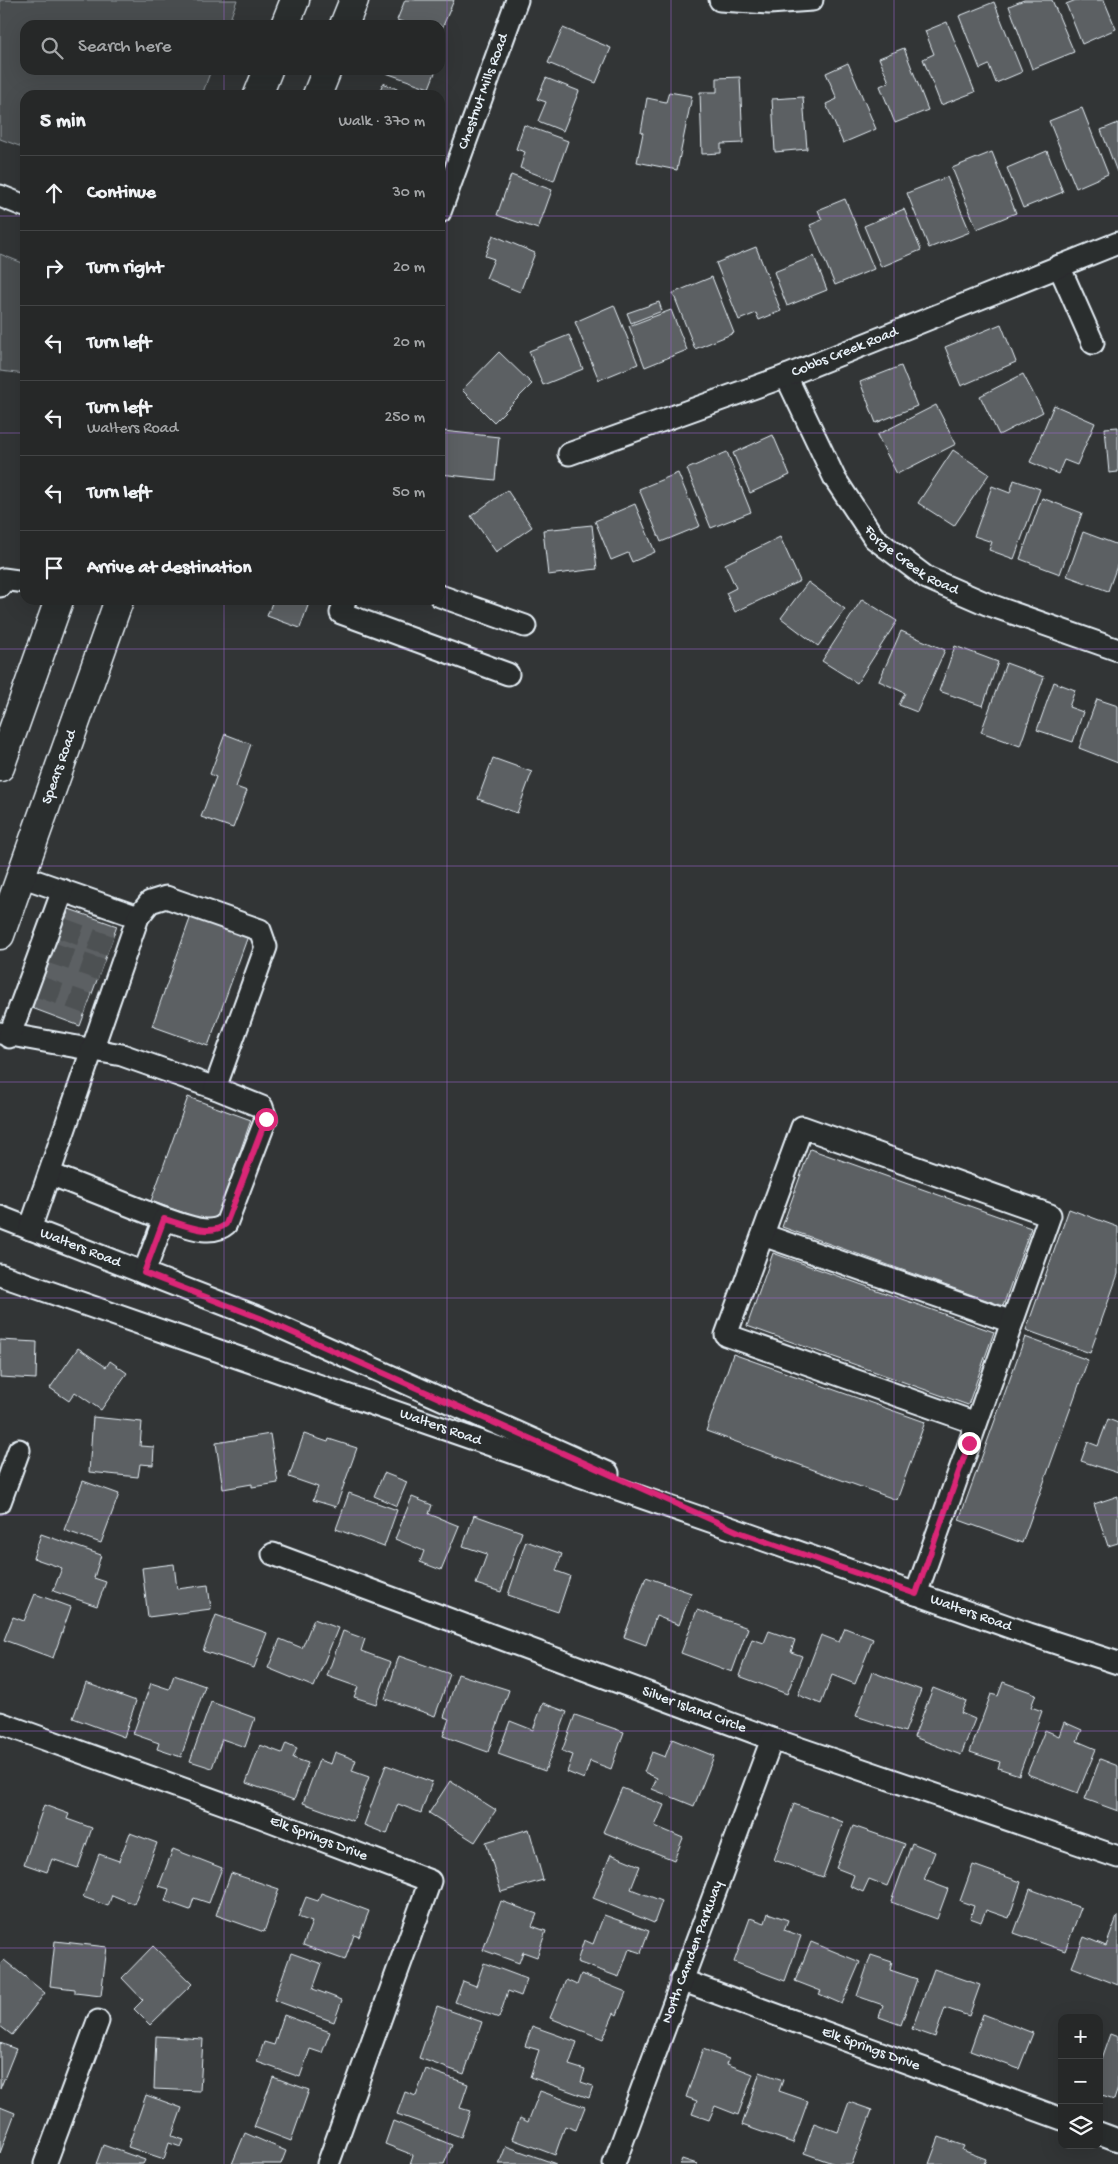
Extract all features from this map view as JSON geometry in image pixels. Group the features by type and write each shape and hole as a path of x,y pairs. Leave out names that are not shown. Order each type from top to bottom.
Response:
{"main road":[{"path":"288,20 295,0"},
{"path":"346,20 354,0"},
{"path":"260,90 266,75"},
{"path":"319,90 325,75"},
{"path":"0,767 57,605"},
{"name":"Spears Road","path":"0,935 110,605"}],"street":[{"name":"Chestnut Mills Road","path":"445,198 517,0"},
{"path":"720,0 769,3 812,0"},
{"path":"0,196 20,204"},
{"name":"Cobbs Creek Road","path":"569,454 786,376 1118,243"},
{"path":"1059,266 1093,343"},
{"name":"Forge Creek Road","path":"786,376 835,479 874,538 927,578 987,604 1118,650"},
{"path":"0,586 3,579 20,581"},
{"path":"445,598 525,626"},
{"path":"343,605 341,613 508,674"},
{"path":"21,876 138,917"},
{"path":"50,1174 164,1219 210,1232 219,1230 226,1224 266,1119 262,1107 122,1055 5,1035 34,985 56,927 63,890"},
{"path":"30,1229 92,1051 97,1008 119,948 138,917 150,902 166,897 260,930 266,947 215,1088"},
{"path":"916,1594 1050,1215 802,1127 726,1335 976,1423"},
{"name":"Walters Road","path":"0,1217 260,1318 739,1532"},
{"path":"144,1273 164,1219"},
{"path":"763,1235 1012,1322"},
{"name":"Walters Road","path":"0,1275 1029,1634 1118,1663"},
{"path":"0,1502 19,1450"},
{"name":"Silver Island Circle","path":"273,1554 772,1739 1118,1857"},
{"name":"Elk Springs Drive","path":"0,1724 261,1817 430,1881 328,2164"},
{"name":"North Camden Parkway","path":"614,2164 772,1739"},
{"name":"Elk Springs Drive","path":"681,1980 1058,2118"},
{"path":"45,2164 98,2021"},
{"path":"1103,2134 1118,2140"}],"shaded area":[{"path":"0,0 237,0 230,20 20,20 20,75 209,75 204,90 20,90 20,146 0,139"},
{"path":"0,254 20,262 20,373 0,371"}],"building":[{"path":"405,0 454,0 445,21 397,20"},
{"path":"1024,0 1052,0 1074,52 1032,69 1009,6"},
{"path":"1076,0 1104,0 1116,29 1082,44 1066,4"},
{"path":"994,2 1022,72 996,83 989,65 980,69 959,16"},
{"path":"947,22 975,92 941,105 923,59 934,54 925,31"},
{"path":"563,28 611,48 596,83 548,63"},
{"path":"904,48 928,110 895,123 880,86 889,82 879,58"},
{"path":"848,63 876,129 843,143 826,104 837,99 826,73"},
{"path":"392,75 434,75 429,88"},
{"path":"740,77 743,143 721,144 721,153 702,154 700,92 717,92 717,78"},
{"path":"546,78 579,91 563,131 538,121 546,102 537,99"},
{"path":"383,83 399,90 380,90"},
{"path":"669,92 692,96 677,170 637,162 647,98 666,102"},
{"path":"803,97 807,149 775,152 772,99"},
{"path":"1082,108 1108,174 1076,188 1049,121"},
{"path":"1118,123 1118,171 1117,172 1101,130"},
{"path":"524,125 568,141 554,181 520,168 525,152 516,149"},
{"path":"1047,151 1063,192 1023,208 1007,168"},
{"path":"992,152 1016,213 977,229 952,168"},
{"path":"511,175 552,190 538,229 497,215"},
{"path":"947,177 970,232 929,248 907,193"},
{"path":"845,199 874,269 835,285 810,225 822,220 818,210"},
{"path":"904,209 921,250 881,267 864,226"},
{"path":"493,235 535,253 520,292 486,278 494,259 485,256"},
{"path":"756,247 781,311 759,320 756,313 739,320 716,263"},
{"path":"814,256 827,290 787,306 774,272"},
{"path":"712,277 734,333 695,349 673,293"},
{"path":"659,302 662,311 631,323 627,313"},
{"path":"614,305 638,364 599,380 575,322"},
{"path":"671,310 687,350 645,367 629,326"},
{"path":"1001,324 1016,362 961,386 945,347"},
{"path":"569,335 583,369 543,385 529,351"},
{"path":"499,352 532,384 494,422 462,390"},
{"path":"901,366 917,406 876,423 860,382"},
{"path":"1023,374 1043,412 999,435 980,396"},
{"path":"936,405 956,444 897,474 877,435"},
{"path":"1054,405 1095,423 1077,465 1064,460 1058,474 1030,462"},
{"path":"1118,427 1118,472 1109,473 1105,428"},
{"path":"445,431 499,437 495,480 445,475"},
{"path":"773,435 790,475 750,493 733,453"},
{"path":"953,450 989,474 954,526 918,503"},
{"path":"727,452 751,512 711,528 687,469"},
{"path":"678,473 700,526 661,542 639,489"},
{"path":"1014,480 1040,489 1014,559 989,550 992,542 974,536 992,486 1010,493"},
{"path":"507,490 532,527 496,552 471,516"},
{"path":"1042,498 1082,513 1060,574 1020,559"},
{"path":"635,504 655,552 632,562 628,553 611,560 595,521"},
{"path":"592,525 597,569 548,575 543,530"},
{"path":"1083,532 1118,545 1118,563 1108,591 1067,576"},
{"path":"780,537 800,581 735,612 726,593 736,588 725,564"},
{"path":"808,582 845,609 818,646 781,618"},
{"path":"862,599 897,621 857,683 822,661"},
{"path":"271,605 308,605 300,628 267,616"},
{"path":"901,631 945,650 917,712 899,705 905,693 879,681"},
{"path":"955,646 998,662 983,706 939,691"},
{"path":"1006,663 1044,677 1020,746 981,732"},
{"path":"1054,682 1075,690 1069,707 1083,712 1073,742 1037,730"},
{"path":"1097,699 1118,706 1118,763 1079,748"},
{"path":"225,734 251,744 236,787 247,791 233,828 201,817 216,777 210,774"},
{"path":"493,758 532,772 517,813 478,799"},
{"path":"69,909 117,926 80,1026 32,1008"},
{"path":"191,916 248,936 208,1046 152,1026"},
{"path":"188,1097 251,1120 215,1224 151,1201"},
{"path":"810,1149 1031,1228 1003,1306 782,1227"},
{"path":"1069,1209 1118,1227 1118,1274 1090,1353 1026,1330"},
{"path":"773,1253 994,1332 968,1405 747,1326"},
{"path":"1025,1337 1088,1360 1022,1543 959,1520"},
{"path":"0,1340 37,1342 36,1379 0,1377"},
{"path":"78,1348 106,1367 110,1361 127,1373 101,1410 75,1392 69,1401 50,1388"},
{"path":"733,1354 925,1422 897,1500 706,1431"},
{"path":"93,1417 142,1422 140,1446 154,1447 153,1465 140,1464 138,1477 89,1472"},
{"path":"1108,1419 1118,1423 1118,1473 1081,1461 1088,1442 1098,1446"},
{"path":"270,1434 278,1483 252,1487 252,1484 223,1489 216,1443"},
{"path":"304,1434 328,1442 329,1439 357,1448 336,1507 313,1500 318,1487 289,1477"},
{"path":"384,1473 407,1482 397,1506 374,1496"},
{"path":"83,1481 119,1494 101,1543 64,1530"},
{"path":"349,1493 397,1510 384,1547 336,1529"},
{"path":"1118,1496 1118,1543 1108,1546 1094,1504"},
{"path":"412,1497 432,1505 429,1514 459,1526 441,1570 420,1562 424,1551 395,1539"},
{"path":"474,1515 522,1532 501,1592 476,1584 487,1554 463,1546"},
{"path":"41,1534 101,1555 94,1578 106,1582 97,1606 53,1591 62,1568 33,1558"},
{"path":"526,1541 562,1554 556,1571 570,1576 558,1612 508,1595"},
{"path":"174,1564 177,1589 208,1585 211,1609 148,1617 142,1568"},
{"path":"646,1577 691,1593 679,1625 656,1616 646,1645 624,1637"},
{"path":"35,1594 71,1607 53,1658 4,1640 13,1617 24,1621"},
{"path":"697,1610 748,1628 732,1672 681,1653"},
{"path":"216,1615 267,1633 254,1668 203,1651"},
{"path":"314,1619 338,1628 314,1687 268,1668 280,1639 302,1648"},
{"path":"845,1628 873,1639 855,1684 832,1675 821,1704 798,1695 821,1635 839,1642"},
{"path":"343,1631 365,1639 361,1651 391,1662 376,1704 354,1697 358,1687 327,1676"},
{"path":"769,1631 795,1640 791,1652 802,1656 787,1694 739,1676 752,1639 764,1643"},
{"path":"399,1656 450,1674 435,1716 385,1699"},
{"path":"872,1672 921,1690 905,1732 856,1716"},
{"path":"458,1674 509,1690 488,1752 443,1736 449,1719 444,1717"},
{"path":"174,1675 205,1686 181,1757 157,1749 159,1743 133,1734 151,1683 169,1689"},
{"path":"1003,1682 1036,1694 1031,1707 1042,1711 1019,1775 998,1768 1000,1762 970,1752 991,1694 998,1696"},
{"path":"86,1683 136,1701 124,1737 73,1718"},
{"path":"933,1688 966,1701 961,1713 975,1719 961,1755 914,1737"},
{"path":"211,1702 255,1718 245,1747 222,1739 212,1768 190,1761"},
{"path":"543,1703 567,1712 545,1771 498,1754 510,1721 533,1730"},
{"path":"575,1715 624,1732 611,1769 590,1761 584,1779 567,1772 573,1755 562,1751"},
{"path":"1064,1722 1082,1730 1077,1741 1096,1749 1078,1793 1027,1774 1045,1730 1059,1736"},
{"path":"672,1739 714,1756 694,1806 652,1789 657,1778 644,1772 652,1752 665,1757"},
{"path":"286,1743 297,1748 293,1758 308,1763 294,1800 246,1783 260,1745 282,1753"},
{"path":"335,1752 356,1760 352,1771 369,1777 353,1821 303,1803 319,1760 331,1764"},
{"path":"1100,1759 1118,1766 1118,1811 1085,1799"},
{"path":"386,1765 432,1782 421,1813 398,1804 387,1834 364,1825"},
{"path":"450,1781 496,1810 475,1842 429,1813"},
{"path":"622,1788 664,1805 655,1826 683,1838 674,1860 603,1832"},
{"path":"794,1804 843,1822 823,1877 774,1860"},
{"path":"44,1805 69,1814 67,1819 92,1828 78,1868 52,1859 47,1872 24,1864"},
{"path":"853,1826 905,1844 887,1886 869,1879 863,1892 850,1886 854,1875 836,1868"},
{"path":"529,1829 543,1880 501,1892 486,1842"},
{"path":"130,1833 157,1843 134,1904 112,1895 108,1906 83,1897 99,1854 119,1861"},
{"path":"912,1843 935,1852 924,1880 948,1889 937,1919 891,1902"},
{"path":"173,1849 222,1868 209,1903 194,1898 190,1910 165,1901 169,1889 159,1886"},
{"path":"611,1854 640,1866 631,1889 662,1901 654,1923 593,1898"},
{"path":"973,1865 1021,1882 1009,1918 986,1910 981,1922 970,1918 974,1906 960,1901"},
{"path":"231,1873 279,1889 264,1932 216,1915"},
{"path":"1030,1889 1081,1908 1065,1951 1014,1933"},
{"path":"321,1893 369,1911 359,1937 354,1935 345,1960 303,1945 312,1922 298,1917 306,1897 318,1901"},
{"path":"501,1901 537,1914 532,1926 546,1931 537,1957 523,1952 519,1963 483,1950"},
{"path":"768,1913 788,1920 784,1930 801,1936 785,1981 734,1962 750,1918 765,1923"},
{"path":"604,1915 649,1931 641,1953 629,1949 619,1977 577,1962 584,1940 593,1944"},
{"path":"1117,1917 1118,1985 1072,1967 1084,1937 1106,1946"},
{"path":"55,1941 107,1947 101,1996 75,1993 75,1989 50,1986"},
{"path":"811,1942 860,1962 842,2004 819,1994 821,1991 795,1981"},
{"path":"153,1946 192,1984 150,2025 134,2009 143,2000 122,1978"},
{"path":"291,1953 322,1964 313,1989 342,2000 334,2022 274,2000"},
{"path":"871,1955 892,1962 890,1970 917,1979 901,2025 879,2017 883,2005 857,1996"},
{"path":"4,1960 45,1993 12,2035 0,2026 0,1965"},
{"path":"484,1963 527,1979 521,1996 508,1991 499,2018 455,2002 463,1981 476,1986"},
{"path":"934,1969 980,1985 969,2016 945,2008 935,2037 912,2029"},
{"path":"581,1974 626,1992 617,2015 614,2013 603,2039 550,2018 566,1980 577,1985"},
{"path":"437,2006 482,2022 464,2074 419,2058"},
{"path":"983,2014 1033,2033 1019,2069 970,2051"},
{"path":"284,2015 330,2032 322,2053 310,2049 300,2077 257,2062 264,2042 274,2045"},
{"path":"532,2026 577,2042 569,2065 585,2070 581,2082 593,2086 589,2098 530,2077 539,2050 525,2046"},
{"path":"1110,2034 1118,2037 1118,2088 1114,2100 1103,2096 1103,2054"},
{"path":"156,2036 203,2039 200,2091 154,2089"},
{"path":"0,2043 16,2049 0,2089"},
{"path":"703,2049 729,2059 727,2064 753,2074 738,2115 715,2106 709,2120 692,2114 697,2101 686,2097"},
{"path":"426,2069 468,2084 460,2108 470,2111 461,2137 397,2114 405,2092 416,2096"},
{"path":"760,2072 783,2080 779,2091 808,2101 793,2143 742,2125"},
{"path":"273,2077 309,2090 291,2141 254,2127"},
{"path":"540,2091 585,2107 576,2130 565,2126 555,2155 512,2139 520,2118 528,2122"},
{"path":"146,2095 182,2108 172,2136 184,2140 181,2147 169,2143 164,2159 128,2147"},
{"path":"849,2102 872,2110 852,2164 835,2164 804,2153 814,2123 838,2132"},
{"path":"0,2107 15,2113 0,2153"},
{"path":"393,2121 452,2145 444,2164 410,2164 413,2155 385,2144"},
{"path":"245,2133 286,2151 281,2164 232,2164"},
{"path":"939,2137 964,2146 962,2150 986,2159 984,2164 929,2164"},
{"path":"103,2145 145,2160 143,2164 96,2164"},
{"path":"506,2146 556,2164 499,2164"},
{"path":"682,2159 697,2164 680,2164"}],"tunnel":[{"path":"61,928 110,946"},
{"path":"52,953 101,970"},
{"path":"40,987 88,1004"}],"route":[{"path":"266,1119 226,1224 219,1230 210,1232 164,1219 144,1273 260,1318 739,1532 916,1594 969,1443"}]}
